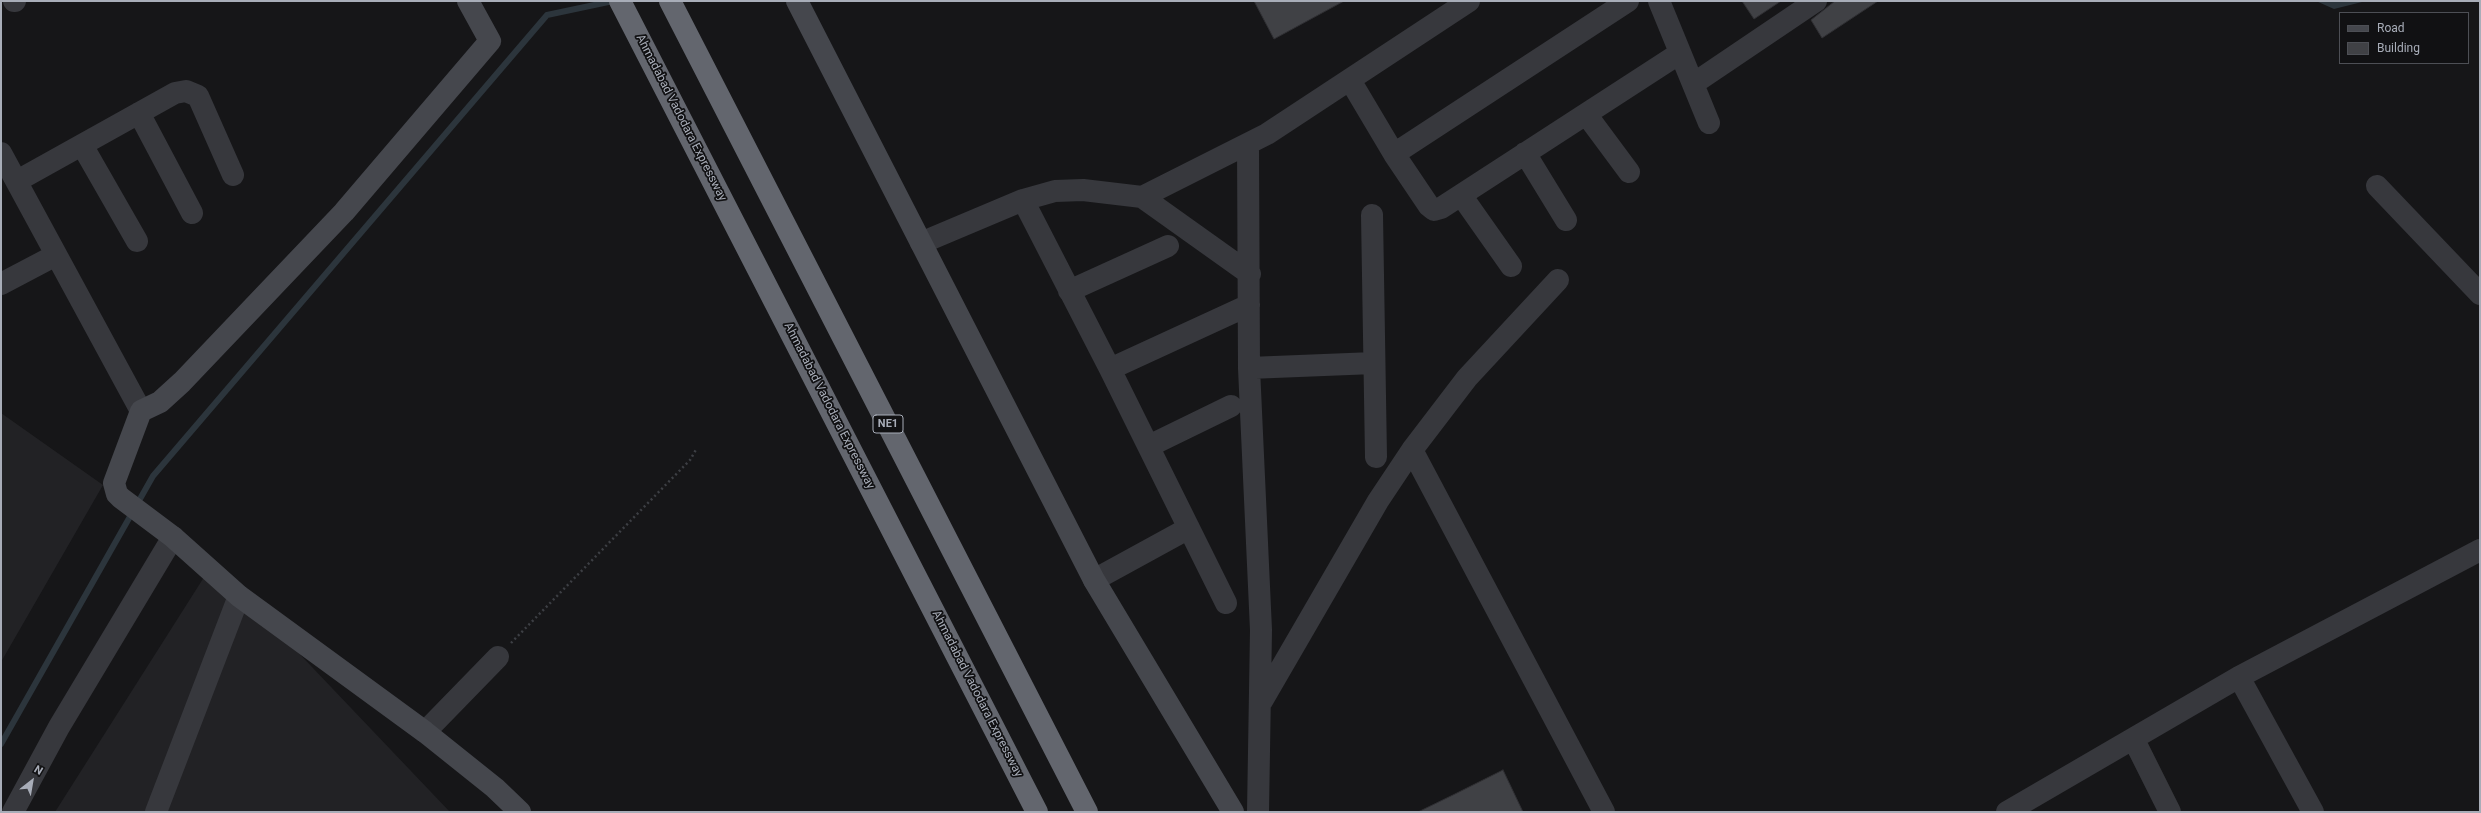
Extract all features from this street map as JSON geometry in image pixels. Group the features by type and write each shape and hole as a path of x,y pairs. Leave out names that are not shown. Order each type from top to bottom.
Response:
{"highway":[{"name":"Ahmadabad Vadodara Expressway","path":"620,1 1037,812"},
{"name":"NE1","path":"670,1 1087,812"}],"street":[{"path":"468,1 490,41 344,212 182,382 160,402 141,411 114,483 117,494 121,498 168,533 239,596 425,732 495,788 520,812"},
{"path":"797,1 1094,580 1233,812"},
{"path":"1142,197 1248,145 1350,80 1469,1"},
{"path":"1394,154 1628,1"},
{"path":"1659,1 1709,123"},
{"path":"1693,84 1816,1"},
{"path":"1350,80 1394,154 1429,206 1434,210 1461,195 1680,53"},
{"path":"17,181 175,93 186,91 198,96 233,175"},
{"path":"139,113 192,213"},
{"path":"1586,114 1629,172"},
{"path":"82,145 137,241"},
{"path":"1248,145 1250,274 1249,368 1261,630 1258,812"},
{"path":"1,153 141,411"},
{"path":"1525,153 1566,220"},
{"path":"2377,186 2480,294"},
{"path":"921,243 1023,200 1055,190 1083,190 1142,197 1250,274"},
{"path":"1461,195 1511,266"},
{"path":"1023,200 1149,446 1226,603"},
{"path":"1372,215 1376,457"},
{"path":"1069,291 1168,246"},
{"path":"1,284 56,255"},
{"path":"1261,702 1378,501 1412,450 1467,378 1558,280"},
{"path":"1110,369 1249,305"},
{"path":"1249,368 1374,363"},
{"path":"1149,446 1231,406"},
{"path":"1412,450 1604,812"},
{"path":"1094,580 1189,528"},
{"path":"13,812 168,533"},
{"path":"2021,809 2239,677 2480,550"},
{"path":"156,812 239,596"},
{"path":"425,732 498,657"},
{"path":"2239,677 2313,812"},
{"path":"2134,740 2170,812"}],"path":[{"path":"498,657 690,460 697,448"}],"shaded area":[{"path":"2316,1 2366,1 2334,9"},
{"path":"1,413 103,485 1,662"},
{"path":"213,563 450,812 55,812"}],"building":[{"path":"1254,1 1344,1 1274,39"},
{"path":"1742,1 1781,1 1754,19"},
{"path":"1835,1 1878,1 1822,38 1811,20"},
{"path":"1503,770 1523,812 1418,812 1455,794"}],"waterway":[{"path":"1,744 153,476 547,15 613,1"}]}
